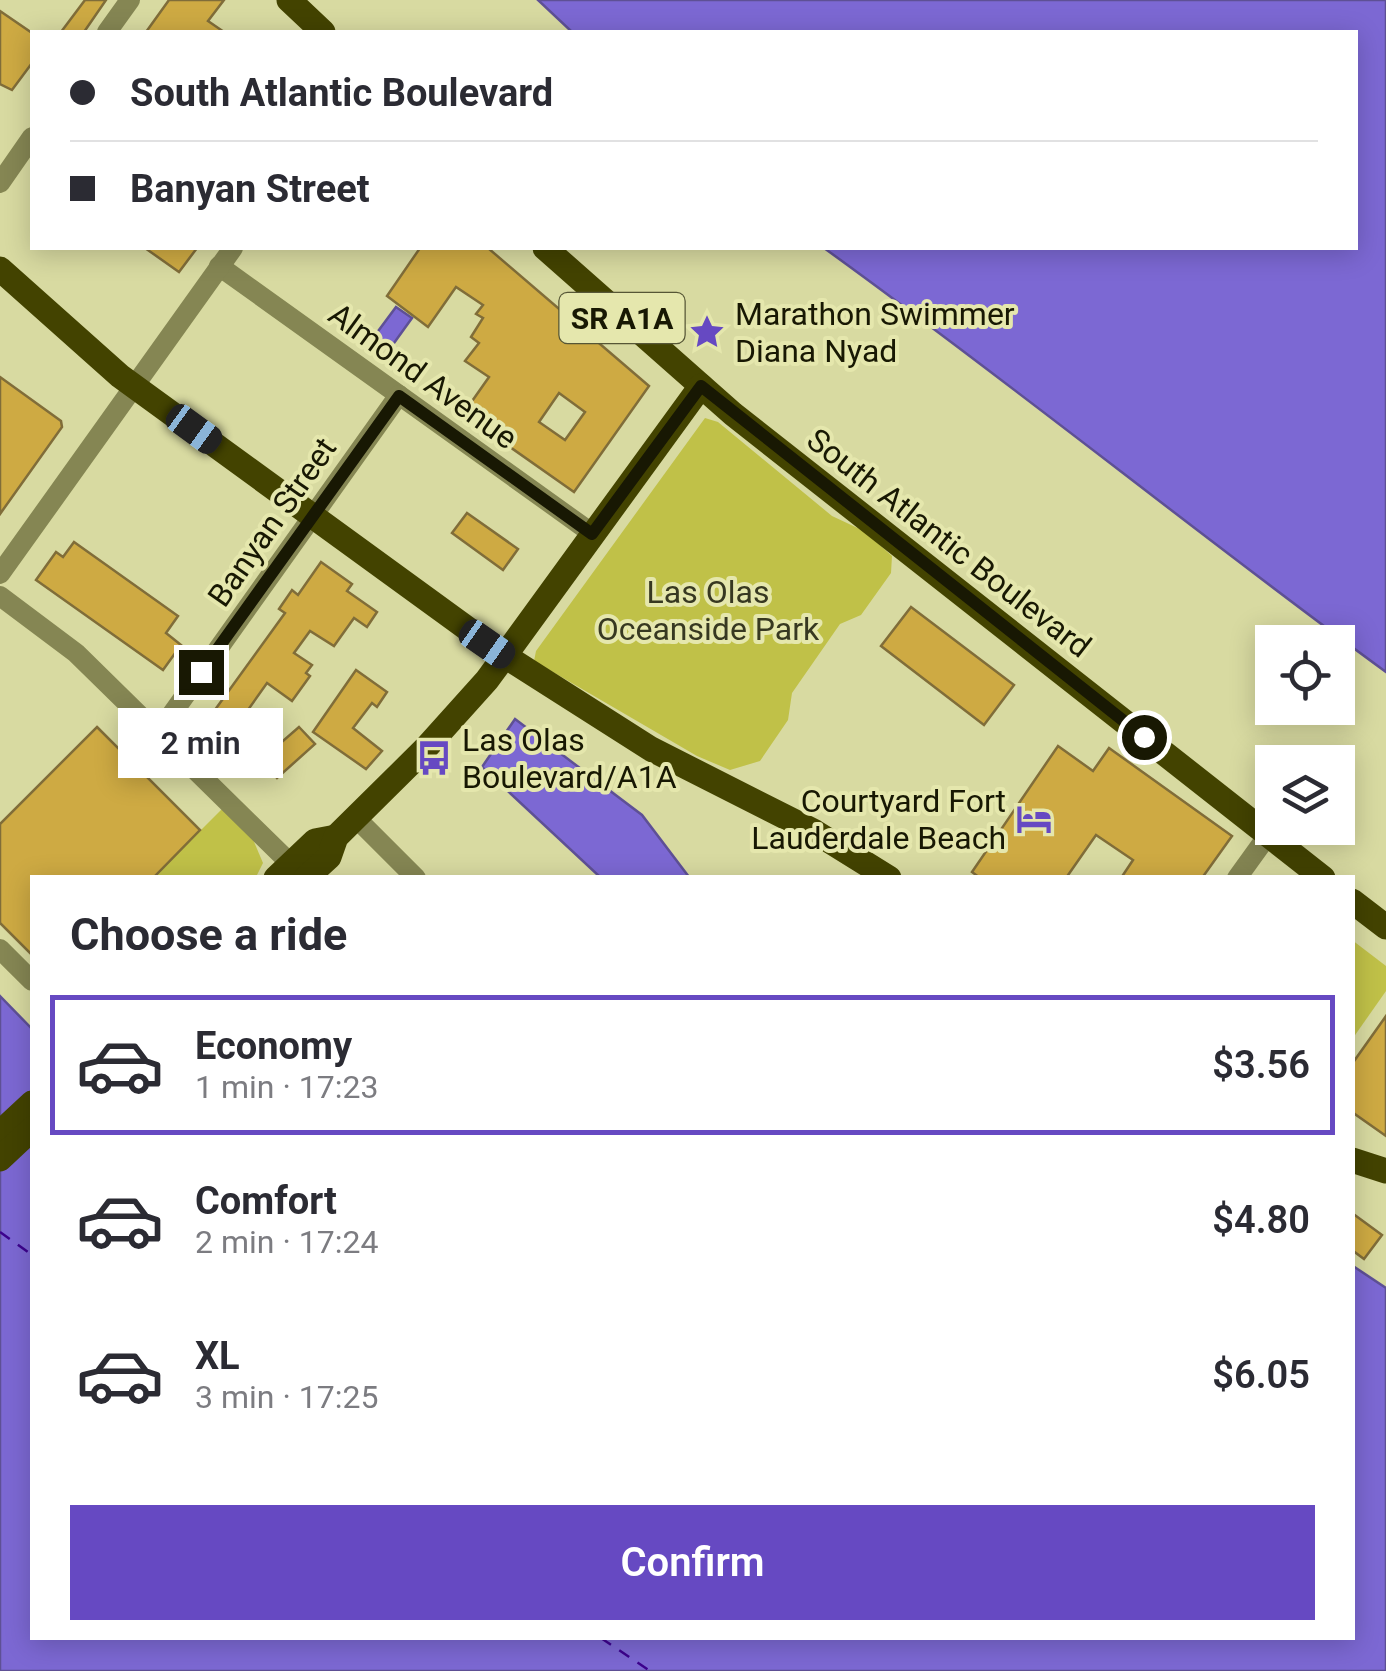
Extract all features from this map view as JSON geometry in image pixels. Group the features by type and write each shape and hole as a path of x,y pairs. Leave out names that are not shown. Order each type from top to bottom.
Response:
{"main road":[{"path":"289,0 321,30"},
{"name":"South Atlantic Boulevard","path":"547,250 701,386 1255,824"},
{"path":"0,270 57,324 134,386 505,656 673,762 816,832 884,875"},
{"path":"291,873 314,842 336,837 434,740 505,656 701,386"},
{"name":"South Atlantic Boulevard","path":"1282,845 1319,875"},
{"path":"1355,903 1386,927"},
{"path":"0,1133 30,1105"},
{"path":"0,1159 30,1131"},
{"path":"1355,1161 1386,1171"}],"street":[{"path":"108,30 130,0"},
{"path":"0,183 30,140"},
{"path":"0,574 231,250"},
{"name":"Almond Avenue","path":"220,266 592,534"},
{"name":"Banyan Street","path":"159,732 399,396"},
{"path":"0,596 68,645 159,732 291,873"},
{"path":"356,818 413,875"},
{"path":"1239,875 1260,845"},
{"path":"0,949 30,979"}],"green space":[{"name":"Las Olas Oceanside Park","path":"705,418 718,422 832,516 864,531 892,556 891,573 861,615 840,624 792,693 788,720 760,761 730,770 697,756 534,661 536,651"},
{"path":"223,808 252,837 263,863 257,875 156,875"},
{"path":"1355,942 1386,966 1386,991 1355,1035"}],"shaded area":[{"path":"538,0 1386,0 1386,672 1355,649 1355,625 1323,625 827,250 1358,250 1358,30 570,30"},
{"path":"396,307 412,318 389,350 373,338"},
{"path":"515,719 642,815 687,875 598,875 482,767"},
{"path":"0,996 30,1027 30,1640 1355,1640 1355,1267 1386,1288 1386,1671 0,1671"}],"building":[{"path":"85,0 106,0 85,30 62,30"},
{"path":"169,0 224,0 208,21 221,30 147,30"},
{"path":"0,11 30,32 30,66 12,90 0,84"},
{"path":"148,250 196,250 179,272"},
{"path":"419,250 490,250 649,386 574,492 463,414 489,377 465,361 479,343 471,337 483,318 476,314 483,305 456,287 428,327 387,296","holes":["559,393 585,412 565,440 539,422"]},
{"path":"0,377 61,421 62,427 0,514"},
{"path":"467,513 518,549 503,570 452,533"},
{"path":"74,542 178,616 166,633 181,645 163,670 36,580 56,552 63,557"},
{"path":"321,562 352,584 347,591 377,612 367,627 354,618 334,646 310,631 294,653 312,665 306,673 310,676 292,701 267,683 226,741 204,725 285,613 279,609 292,590 298,595"},
{"path":"911,607 1014,685 984,725 881,646"},
{"path":"356,670 387,692 377,707 372,703 353,728 382,751 366,769 313,732"},
{"path":"97,727 200,830 156,875 30,875 30,953 0,923 0,824"},
{"path":"299,727 315,744 277,778 261,760"},
{"path":"1058,746 1093,771 1109,748 1232,836 1204,875 1123,875 1133,860 1096,835 1068,875 972,872"},
{"path":"1386,1016 1386,1136 1355,1114 1355,1060"},
{"path":"1355,1215 1382,1235 1364,1259 1355,1252"}],"ferry route":[{"path":"0,1232 30,1254"},
{"path":"604,1640 650,1671"}],"place":[{"name":"Marathon Swimmer Diana Nyad","path":"707,332"},
{"name":"Las Olas Boulevard/A1A","path":"434,758"},
{"name":"Courtyard Fort Lauderdale Beach","path":"1034,819"}],"route":[{"path":"201,672 399,396 592,534 701,386 1144,737"}]}
